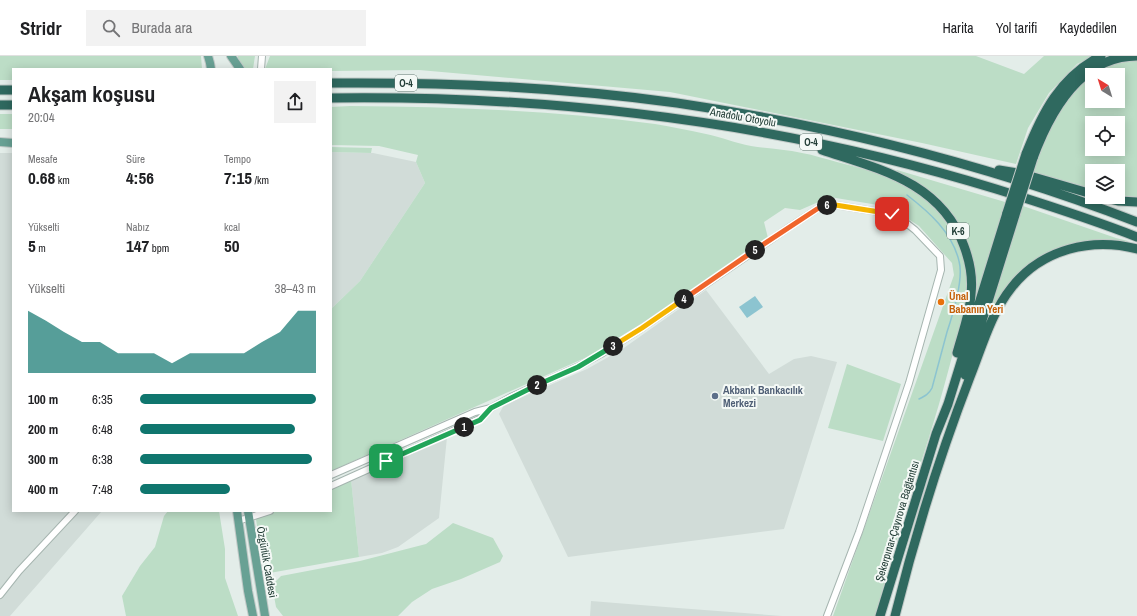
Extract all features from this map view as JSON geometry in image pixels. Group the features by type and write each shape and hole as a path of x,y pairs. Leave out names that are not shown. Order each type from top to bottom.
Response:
{"highway":[{"path":"936,434 948,404 1030,156 1035,130 1058,91 1077,71 1089,62 1101,56"},
{"path":"1030,156 1062,99 1072,87 1087,74 1105,63 1118,58 1137,56"},
{"name":"Anadolu Otoyolu","path":"332,83 481,85 550,90 676,103 727,111 803,125 900,147 969,165 1109,211 1137,222"},
{"path":"0,90 12,90"},
{"name":"Anadolu Otoyolu","path":"332,98 433,98 520,102 691,120 778,135 881,158 958,178 1098,222 1137,237"},
{"path":"0,105 12,105"},
{"name":"K-6","path":"778,135 890,173 908,182 933,199 943,209 961,236 970,266 972,279 971,295 936,434"},
{"path":"969,165 1023,174 1085,192"},
{"path":"1125,201 1137,202"},
{"path":"929,499 946,435 1011,214"},
{"path":"929,499 961,402 989,326 1012,286 1035,265 1061,251 1097,244 1110,244 1137,249"},
{"name":"Şekerpınar-Çayırova Bağlantısı","path":"880,616 936,434"},
{"name":"Şekerpınar-Çayırova Bağlantısı","path":"895,616 909,560 929,499"}],"main road":[{"path":"208,56 211,68"},
{"path":"233,57 234,68"},
{"path":"233,57 239,68"},
{"path":"1,142 12,141"},
{"name":"Özgürlük Caddesi","path":"242,514 248,591 253,616"},
{"name":"Özgürlük Caddesi","path":"242,514 265,616"}],"street":[{"path":"261,68 262,56"},
{"path":"332,475 475,412 491,408 511,397 578,367 642,328 817,209 829,204 892,214 915,230 940,256 941,270 909,383 858,532 827,616"},
{"path":"332,486 480,420 491,408"},
{"path":"0,595 19,571 74,512"},
{"path":"242,514 261,512"}],"shaded area":[{"path":"332,152 373,153 416,162 425,183 360,281 332,308"},
{"path":"0,153 12,153 12,512 101,512 10,616 0,616"},
{"path":"706,290 769,374 794,359 811,356 837,362 784,529 568,557 499,414 504,405 587,369 621,350"},
{"path":"447,437 439,518 398,547 382,553 359,557 351,479"},
{"path":"591,601 678,608 782,616 590,616"}],"green space":[{"path":"0,56 201,56 202,68 12,68 12,80 0,80"},
{"path":"238,56 255,56 253,68 243,68"},
{"path":"270,56 976,56 1024,74 1044,56 1093,56 1077,64 1049,93 1028,128 1016,164 922,143 670,92 419,70 332,71 332,68 265,68"},
{"path":"1127,61 1137,61 1137,197 1125,196 1125,164 1085,164 1085,187 1033,172 1049,132 1056,119 1071,96 1085,82 1085,108 1125,108 1125,68 1105,68"},
{"path":"332,107 426,107 541,112 655,124 712,135 751,146 806,154 881,174 906,185 927,201 945,222 959,246 966,271 966,296 962,320 943,389 875,616 833,616 954,275 952,263 919,226 890,207 830,197 800,210 785,208 764,222 768,238 623,337 587,357 332,471 332,308 360,281 425,183 416,162 418,155 379,146 332,145"},
{"path":"0,114 12,114 12,129 0,129"},
{"path":"332,147 372,148 371,153 332,152"},
{"path":"897,170 1005,202 975,302 963,234 964,232 952,213 938,197 919,183 917,184 896,172"},
{"path":"1023,206 1128,241 1095,240 1080,242 1065,246 1036,259 1007,286 981,336 1006,255"},
{"path":"847,364 901,384 883,441 828,428"},
{"path":"351,479 359,557 264,574 256,519 273,512 332,512 332,488"},
{"path":"167,512 219,512 225,549 225,578 238,616 126,616 122,596 140,566 155,547 164,516"},
{"path":"453,523 493,538 503,556 500,562 461,579 432,589 412,602 398,616 283,616 276,607 272,585 281,576 360,561 426,544"}],"water":[{"path":"755,296 763,307 747,318 739,307"}],"waterway":[{"path":"907,195 923,208 945,232 956,251 960,268 957,296 932,388 927,395 919,399"}],"place":[{"name":"Ünal Babanın Yeri","path":"941,302"},
{"name":"Akbank Bankacılık Merkezi","path":"715,396"}],"route":[{"path":"386,461 480,420 491,408 511,397 578,367 601,354 642,328 817,209 829,204 892,214"}]}
